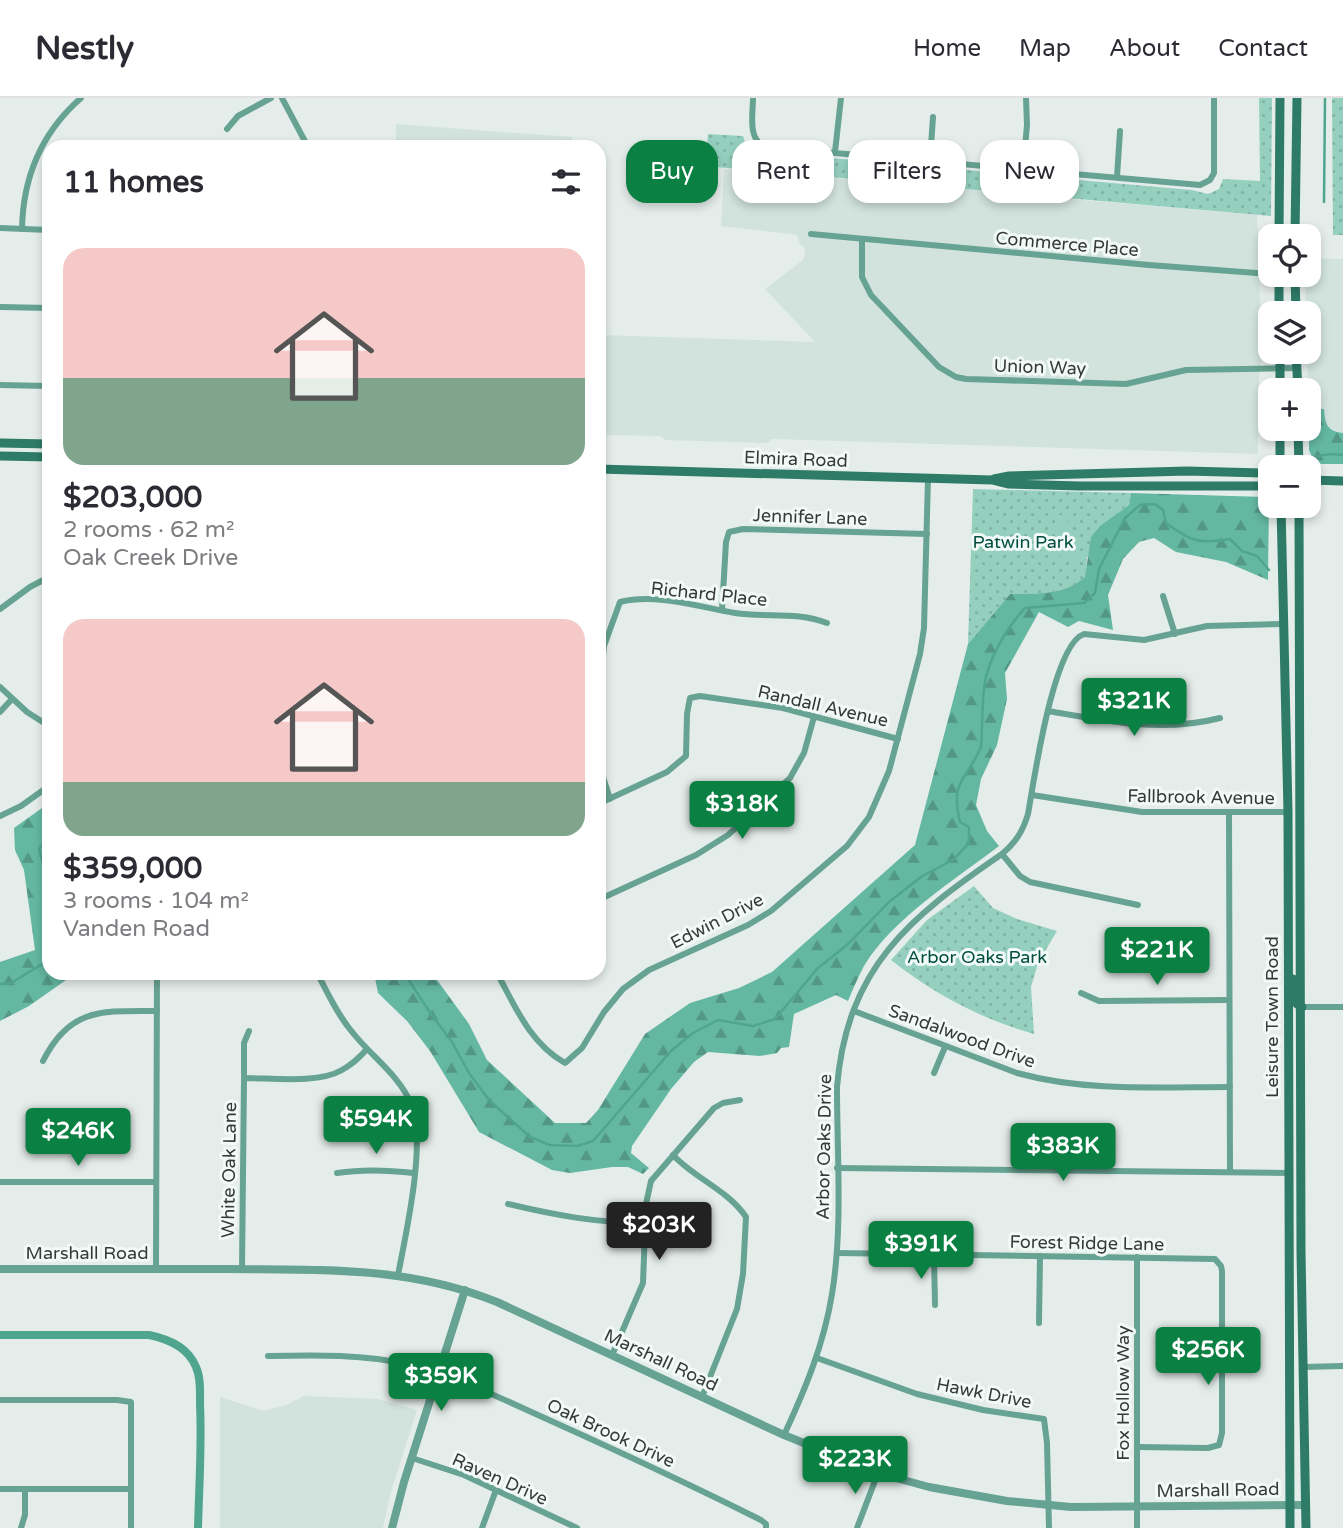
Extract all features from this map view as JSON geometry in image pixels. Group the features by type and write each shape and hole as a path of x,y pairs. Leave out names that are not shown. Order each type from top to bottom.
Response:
{"main road":[{"path":"1279,224 1280,98"},
{"path":"1295,224 1297,98"},
{"path":"1280,364 1280,378"},
{"path":"1297,364 1297,378"},
{"path":"2,443 42,444"},
{"path":"0,456 42,457"},
{"name":"Elmira Road","path":"606,469 992,480 1008,484 1080,486 1258,486"},
{"name":"Elmira Road","path":"992,480 1009,476 1187,471 1258,473"},
{"path":"1321,480 1343,481"},
{"name":"Leisure Town Road","path":"1281,518 1287,812 1290,1528"},
{"name":"Leisure Town Road","path":"1299,518 1301,1252 1306,1528"},
{"path":"1287,812 1292,817 1300,845"},
{"path":"1287,914 1295,998 1297,1004 1302,1007"},
{"path":"1289,1173 1297,1190 1301,1252"}],"street":[{"path":"45,140 63,114 81,98"},
{"path":"227,129 238,116 271,98"},
{"path":"282,98 304,140"},
{"path":"753,98 752,131 758,144 766,147 848,153"},
{"path":"835,152 841,98"},
{"path":"1026,98 1026,140"},
{"path":"1079,174 1200,185 1210,180 1214,169 1214,98"},
{"path":"931,140 933,117"},
{"path":"1117,177 1120,131"},
{"path":"22,229 27,182 42,145"},
{"path":"0,228 42,230"},
{"name":"Commerce Place","path":"811,234 862,241 1258,273"},
{"name":"Union Way","path":"862,241 862,277 871,295 939,367 956,377 1126,384 1186,370 1297,368"},
{"path":"0,306 42,308"},
{"path":"0,385 42,386"},
{"name":"Edwin Drive","path":"501,980 528,1031 541,1047 565,1063 582,1048 604,1012 623,989 649,970 748,925 771,911 847,846 869,817 880,796 920,654 924,628 928,478"},
{"name":"Jennifer Lane","path":"722,610 729,532 743,529 927,534"},
{"path":"0,609 42,580"},
{"path":"1163,596 1175,634"},
{"name":"Richard Place","path":"606,640 618,606 624,601 677,601 754,614 810,616 827,623"},
{"name":"Arbor Oaks Drive","path":"784,1435 817,1358 832,1296 837,1253 837,1087 839,1063 854,1010 866,982 904,929 1014,844 1023,829 1048,710 1064,661 1078,636 1088,634 1133,640 1214,625 1282,624"},
{"path":"0,687 42,721"},
{"name":"Randall Avenue","path":"606,801 667,772 686,756 690,698 700,696 783,708 898,739"},
{"path":"0,712 12,699"},
{"path":"1048,710 1142,725 1166,725 1220,718"},
{"path":"606,896 696,855 728,835 790,778 804,753 814,717"},
{"name":"Richard Place","path":"606,786 610,799"},
{"path":"0,816 22,806 42,791"},
{"name":"Fallbrook Avenue","path":"1032,795 1143,812 1287,812"},
{"path":"1229,813 1230,1172"},
{"path":"1002,854 1020,876 1030,882 1138,905"},
{"path":"156,1269 157,980"},
{"path":"321,980 351,1031 402,1086 412,1104 417,1121 414,1173 398,1275"},
{"path":"1082,993 1098,1001 1229,1000"},
{"path":"1302,1007 1343,1007"},
{"name":"Sandalwood Drive","path":"854,1010 1017,1073 1065,1084 1091,1087 1230,1087"},
{"path":"43,1061 60,1033 87,1015 100,1012 157,1011"},
{"path":"244,1078 244,1043 250,1031"},
{"path":"934,1073 945,1046"},
{"name":"White Oak Lane","path":"242,1269 244,1078 328,1076 341,1071 367,1049"},
{"path":"612,1355 643,1283 647,1191 651,1181 714,1108 723,1102 740,1100"},
{"path":"673,1155 715,1187 746,1217 743,1274 737,1309 702,1397"},
{"path":"837,1168 1289,1173"},
{"path":"337,1173 356,1170 414,1173"},
{"path":"0,1182 156,1182"},
{"path":"508,1204 578,1220 645,1223"},
{"name":"Forest Ridge Lane","path":"837,1253 1215,1259 1222,1266 1222,1433 1219,1445 1208,1448 1137,1447"},
{"path":"933,1255 936,1305"},
{"path":"1039,1324 1040,1256"},
{"name":"Fox Hollow Way","path":"1137,1257 1137,1528"},
{"name":"Marshall Road","path":"0,1269 350,1270 398,1275 465,1290 519,1311 784,1435 878,1473 970,1495 1048,1506 1305,1505"},
{"path":"392,1528 465,1290"},
{"name":"Oak Brook Drive","path":"268,1356 363,1357 439,1373 495,1395 685,1483 761,1520 766,1524 766,1528"},
{"name":"Hawk Drive","path":"817,1358 917,1394 983,1410 1044,1419 1049,1528"},
{"path":"1303,1367 1343,1366"},
{"path":"0,1400 131,1402 131,1528"},
{"name":"Raven Drive","path":"412,1458 464,1475 577,1528"},
{"path":"857,1528 878,1473"},
{"path":"0,1489 131,1489"},
{"path":"21,1528 25,1515 25,1489"},
{"path":"482,1528 495,1490"}],"shaded area":[{"path":"396,124 572,137 572,140 396,140"},
{"path":"724,169 732,170 732,203 834,203 834,178 848,180 848,203 966,203 966,190 980,191 980,203 1079,203 1079,200 1257,215 1260,301 1258,301 1258,364 1261,364 1258,378 1258,454 772,439 768,443 606,435 606,335 815,342 765,289 804,259 805,248 800,244 797,235 721,226"},
{"path":"1321,258 1343,259 1343,433 1329,428 1325,423 1324,409 1321,411 1321,378 1308,378 1307,364 1321,364 1321,301 1306,301 1305,287 1321,287"},
{"path":"304,1396 378,1399 417,1410 390,1495 383,1528 220,1528 220,1397 264,1411 286,1405"}],"green space":[{"path":"1259,98 1272,98 1271,216 1079,199 1079,180 1192,190 1208,194 1219,189 1223,179 1260,181"},
{"path":"1332,98 1343,98 1343,235 1333,235"},
{"path":"708,134 743,136 744,140 732,140 732,168 718,167 718,140 707,140"},
{"path":"834,158 848,160 848,179 834,177"},
{"path":"966,170 980,171 980,190 966,189"},
{"path":"1321,409 1324,409 1326,423 1330,428 1343,433 1343,464 1321,464 1321,455 1311,455 1309,441 1321,441"},
{"name":"Patwin Park","path":"973,489 1131,493 1129,505 1101,525 1087,558 1086,577 1069,588 1010,594 968,644"},
{"path":"1131,493 1258,497 1258,518 1269,518 1268,580 1226,562 1176,552 1154,538 1139,542 1123,559 1108,595 1113,630 1079,621 1068,627 1039,612 1005,673 1007,699 997,745 981,779 976,805 987,831 999,846 926,901 891,932 864,966 848,1001 836,995 794,1014 789,1047 781,1048 777,1053 760,1056 708,1052 694,1062 671,1089 632,1146 631,1153 649,1168 643,1174 628,1167 570,1173 552,1170 479,1132 430,1051 407,1021 378,993 375,980 437,980 469,1024 487,1060 555,1123 586,1123 598,1110 645,1034 690,1003 739,988 772,972 915,845 968,644 1010,594 1068,588 1085,577 1091,537 1101,525 1129,505"},
{"path":"1059,515 1068,515 1069,535 1076,535 1077,560 1060,559"},
{"path":"42,808 42,980 66,980 29,1006 0,1021 0,962 35,950 24,870 15,850 14,828"},
{"name":"Arbor Oaks Park","path":"974,886 993,908 1017,919 1057,931 1038,963 1031,987 1034,1034 995,1021 959,1004 924,984 891,960 927,920"}],"waterway":[{"path":"1324,202 1325,98"},
{"path":"1321,455 1343,455"},
{"path":"409,980 489,1100 530,1137 550,1145 577,1146 593,1141 671,1051 693,1033 718,1020 753,1026 775,1019 817,969 848,944 889,902 921,877 954,859 969,843 969,827 960,822 957,808 958,789 981,747 986,678 999,645 1025,608 1084,603 1095,593 1099,569 1125,518 1140,505 1155,504 1163,510 1166,523 1190,538 1203,541 1230,539 1242,551 1257,556 1269,570"},
{"path":"42,845 39,849 42,860"},
{"path":"0,984 11,983 42,964"},
{"path":"0,1335 149,1335 183,1349 193,1360 200,1385 198,1528"}]}
